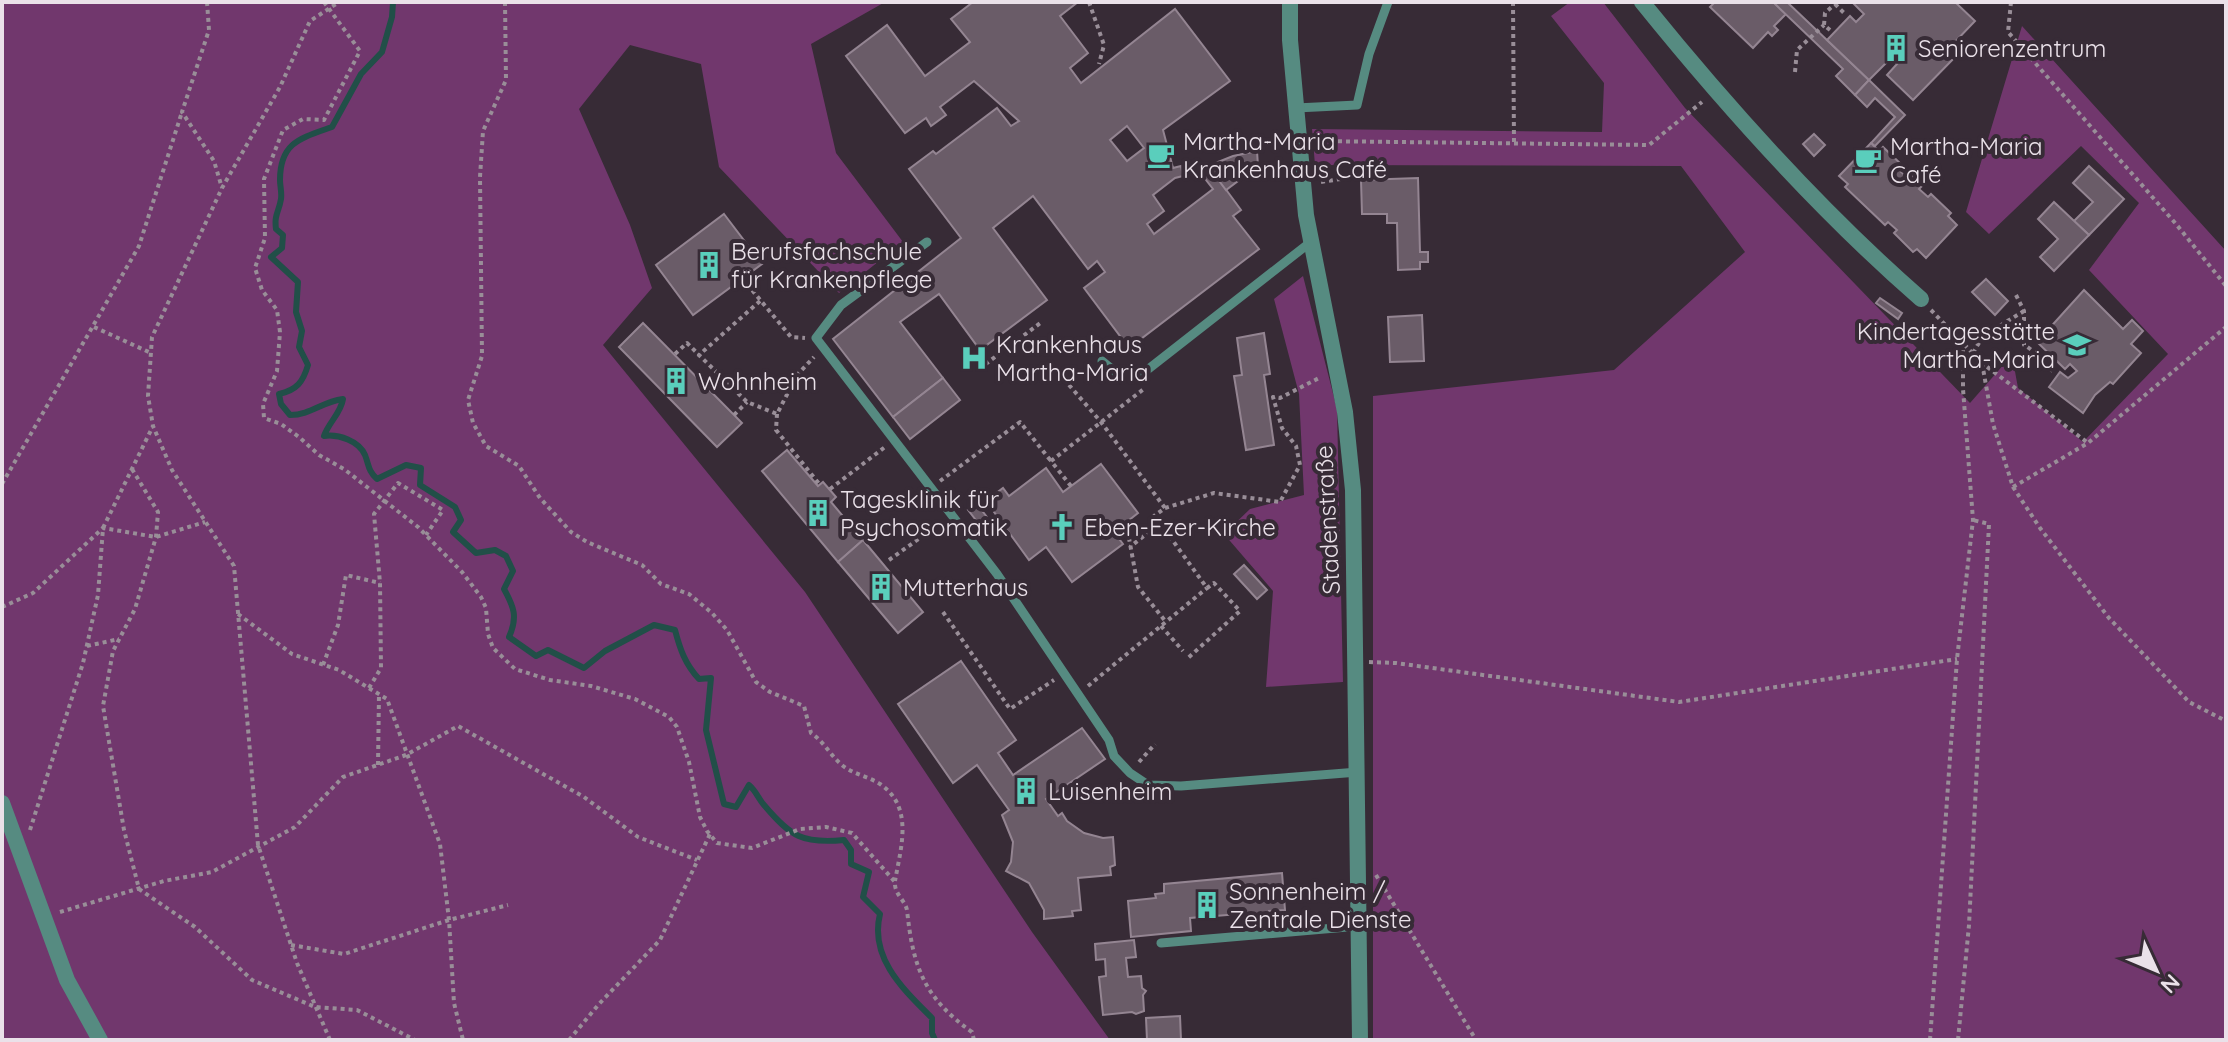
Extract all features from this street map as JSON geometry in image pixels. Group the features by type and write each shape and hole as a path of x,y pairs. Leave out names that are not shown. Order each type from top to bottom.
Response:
{"street":[{"name":"Stadenstraße","path":"1290,2 1290,40 1303,185 1345,412 1353,490 1360,1040"},
{"path":"1642,2 1716,90 1861,247 1921,299"},
{"path":"2,803 67,980 100,1040"}],"lane":[{"path":"1296,108 1357,105 1369,54 1388,2"},
{"path":"1102,361 1119,375 1142,374 1312,241"},
{"path":"927,242 841,305 816,338 997,574 1109,740 1114,756 1130,773 1148,785 1181,786 1358,772"},
{"path":"1161,943 1359,926"}],"path":[{"path":"2,484 139,246 209,30 207,2"},
{"path":"324,2 360,51 324,120 303,119 283,130 264,179 265,238 255,268 262,290 277,310 280,332 277,371 263,404 264,418 281,424 319,455 344,469 426,535 481,597 493,648 515,669 635,699 669,717 677,727 685,750 700,817 717,843 752,848 796,831 826,827 852,833 895,882"},
{"path":"330,1040 291,945 258,845 234,566 172,470 153,426 148,396 152,337 222,188 280,87 310,21 339,2"},
{"path":"505,2 506,80 483,131 480,177 482,356 468,400 473,423 486,446 519,466 540,498 571,532 642,565 661,584 689,594 712,613 727,630 756,682 770,692 804,706 811,733 845,768 866,775 884,787 898,802 904,824 894,887 907,910 905,918 917,965 927,989 972,1032 974,1040"},
{"path":"1089,2 1104,45 1099,64"},
{"path":"1513,2 1514,143"},
{"path":"2011,2 2008,32 2176,224 2226,286"},
{"path":"1795,72 1797,50 1824,25 1825,13 1835,3 1845,14"},
{"path":"1824,25 1830,30"},
{"path":"1298,141 1649,145 1716,90"},
{"path":"182,112 214,161 222,188"},
{"path":"1303,185 1373,174"},
{"path":"742,278 791,337 816,338"},
{"path":"2016,295 2024,311 2024,345 2053,371"},
{"path":"1921,299 1982,363 2088,443"},
{"path":"699,355 760,301"},
{"path":"1973,353 1983,336 2024,311"},
{"path":"979,369 1043,321"},
{"path":"94,327 151,353"},
{"path":"2013,487 2088,443 2226,327"},
{"path":"1937,1040 1930,1039 1957,659 1973,520 1963,389 1963,342"},
{"path":"675,354 687,343 747,402 777,414"},
{"path":"820,485 776,430 777,414 797,375 823,348"},
{"path":"1207,588 1154,516 1165,508 1214,493 1280,502 1300,465 1296,446 1282,428 1270,396 1280,398 1317,382 1333,360"},
{"path":"1982,363 1993,424 2013,487 2040,528 2109,618 2189,702 2226,721"},
{"path":"1069,385 1101,422 1165,508"},
{"path":"734,415 747,402"},
{"path":"931,487 1020,422 1051,461"},
{"path":"2,607 33,593 103,528 153,426"},
{"path":"830,489 894,439"},
{"path":"132,469 158,512 156,537 135,609 113,651 103,706 124,830 139,889 195,927 252,980 315,1007 357,1010 415,1040"},
{"path":"369,688 381,668 380,583 374,514 398,483 443,510 426,535"},
{"path":"889,560 953,515"},
{"path":"1958,1040 1969,925 1989,524 1973,520"},
{"path":"103,528 156,537 205,522"},
{"path":"1126,522 1138,587 1183,651"},
{"path":"1130,547 1160,523"},
{"path":"19,855 33,825 87,646 98,595 103,528"},
{"path":"323,665 338,625 346,575 380,583"},
{"path":"1078,693 1214,583 1240,611 1188,658"},
{"path":"943,612 1010,709 1064,674"},
{"path":"238,614 292,654 339,670 387,699 440,844 454,1003 463,1040"},
{"path":"87,646 119,639"},
{"path":"1356,662 1396,663 1679,702 1957,659"},
{"path":"378,765 379,694"},
{"path":"42,917 212,872 295,827 343,777 406,755 458,726 584,797 638,837 697,860"},
{"path":"1130,773 1155,744"},
{"path":"569,1040 660,940 710,834"},
{"path":"1374,871 1476,1040"},
{"path":"291,945 344,954 449,920 508,905"}],"shaded area":[{"path":"2,2 885,2 811,44 836,153 903,242 839,293 719,167 701,64 630,45 579,109 630,225 652,288 603,345 805,592 1032,932 1110,1040 2,1040"},
{"path":"1570,2 1603,2 1685,108 1970,403 2012,355 2018,388 2083,442 2168,354 2089,270 2139,203 2081,146 1989,234 1966,212 2022,26 2226,251 2226,1040 1373,1040 1373,396 1614,370 1745,252 1681,166 1315,165 1312,129 1602,132 1604,83 1551,16"},
{"path":"1303,276 1337,409 1343,682 1266,687 1273,591 1224,534 1250,509 1304,495 1299,394 1274,299"}],"building":[{"path":"973,2 1078,2 1060,16 1088,53 1070,68 1081,83 1175,9 1230,81 1163,130 1173,168 1181,166 1183,176 1175,178 1153,195 1164,211 1147,224 1154,234 1213,189 1199,171 1208,165 1241,210 1233,216 1259,249 1129,348 1084,288 1105,272 1097,261 1088,269 1033,196 993,228 1047,300 980,350 939,294 900,322 943,378 893,417 833,339 961,238 909,169 933,151 936,154 997,108 1011,126 1019,121 974,81 940,107 946,115 931,126 926,118 905,133 846,56 887,25 925,76 970,42 951,19","holes":["1127,126 1144,148 1127,161 1110,140"]},
{"path":"1715,2 1773,2 1786,14 1774,26 1778,30 1772,36 1768,32 1753,48 1710,7"},
{"path":"1773,2 1787,2 1869,80 1855,95 1836,76 1843,69"},
{"name":"Seniorenzentrum","path":"1852,2 1955,2 1975,21 1952,45 1960,52 1913,100 1887,75 1897,64 1891,58 1869,80 1827,40 1850,16 1856,22 1864,14"},
{"path":"1869,80 1905,115 1875,146 1871,143 1895,117 1875,98 1867,107 1855,95"},
{"path":"1814,134 1825,145 1814,156 1803,144"},
{"path":"1871,143 1879,151 1883,147 1903,166 1899,170 1909,179 1912,175 1923,185 1919,189 1928,197 1931,194 1951,213 1948,216 1957,225 1926,258 1917,249 1913,252 1894,233 1897,230 1888,222 1885,225 1845,187 1848,184 1839,176"},
{"path":"1257,151 1258,166 1226,190 1208,166 1233,156"},
{"path":"2089,166 2124,199 2089,235 2074,221 2093,202 2073,183"},
{"path":"1418,178 1420,252 1428,252 1428,262 1420,262 1420,269 1398,270 1397,223 1387,223 1387,214 1362,214 1361,180"},
{"path":"2054,202 2089,235 2054,271 2040,257 2058,239 2038,219"},
{"name":"Berufsfachschule für Krankenpflege","path":"724,214 762,264 693,315 656,265"},
{"path":"1986,279 2008,301 1995,315 1972,292"},
{"path":"2084,290 2123,329 2132,320 2143,331 2131,344 2141,353 2113,384 2110,382 2095,395 2083,413 2049,387 2060,372 2068,378 2077,371 2070,364 2065,369 2037,342"},
{"path":"1880,298 1902,313 1898,319 1876,303"},
{"path":"1422,315 1424,361 1390,362 1388,317"},
{"name":"Wohnheim","path":"643,323 742,423 717,447 619,347"},
{"path":"1264,333 1270,374 1264,375 1274,445 1246,450 1234,376 1242,375 1237,338"},
{"path":"943,378 960,400 910,439 893,417"},
{"name":"Tagesklinik für Psychosomatik","path":"787,450 818,486 823,482 836,497 831,502 863,540 838,562 762,471"},
{"name":"Eben-Ezer-Kirche","path":"1101,464 1138,513 1114,532 1123,544 1072,582 1046,547 1029,560 986,501 1003,488 1009,496 1046,468 1063,492"},
{"path":"976,503 987,517 979,524 968,510"},
{"name":"Mutterhaus","path":"863,540 923,612 898,633 838,562"},
{"path":"1244,565 1267,590 1257,599 1234,574"},
{"name":"Luisenheim","path":"961,661 1016,740 998,753 1013,775 1082,728 1105,759 1046,799 1058,816 1062,813 1067,821 1084,833 1113,837 1115,865 1110,867 1111,875 1078,878 1081,910 1072,911 1073,916 1044,919 1044,910 1029,883 1006,871 1011,862 1013,842 1002,815 1009,810 977,765 953,783 898,704"},
{"name":"Sonnenheim / Zentrale Dienste","path":"1282,873 1285,910 1269,911 1269,918 1252,919 1252,913 1190,918 1191,931 1131,937 1128,901 1156,898 1155,894 1164,893 1164,884"},
{"path":"1134,940 1136,957 1126,958 1128,977 1141,976 1142,988 1146,991 1143,995 1144,1011 1103,1015 1099,977 1106,976 1105,959 1096,960 1095,944"},
{"path":"1180,1016 1181,1040 1147,1040 1146,1018"}],"waterway":[{"path":"393,2 382,52 361,74 332,127 294,143 288,149 281,167 281,197 276,229 283,235 282,248 271,257 298,282 296,312 302,331 299,347 308,365 298,384 279,394 281,404 290,415 343,399 324,436 342,437 358,446 377,479 406,465 421,468 420,485 455,507 461,520 453,532 476,553 495,550 506,556 513,571 504,589 514,612 509,637 536,656 548,650 584,668 605,651 654,625 675,630 694,673 699,679 711,678 706,730 724,804 736,807 749,785 790,831 818,841 844,840 851,850 851,864 869,872 863,897 880,914 878,930 884,959 900,984 932,1018 935,1040"}],"place":[{"name":"Seniorenzentrum","path":"1896,48"},
{"name":"Martha-Maria Krankenhaus Café","path":"1161,155"},
{"name":"Martha-Maria Café","path":"1868,160"},
{"name":"Berufsfachschule für Krankenpflege","path":"709,265"},
{"name":"Kindertagesstätte Martha-Maria","path":"2077,345"},
{"name":"Krankenhaus Martha-Maria","path":"974,358"},
{"name":"Wohnheim","path":"676,381"},
{"name":"Tagesklinik für Psychosomatik","path":"818,513"},
{"name":"Eben-Ezer-Kirche","path":"1062,527"},
{"name":"Mutterhaus","path":"881,587"},
{"name":"Luisenheim","path":"1026,791"},
{"name":"Sonnenheim / Zentrale Dienste","path":"1207,905"}]}
